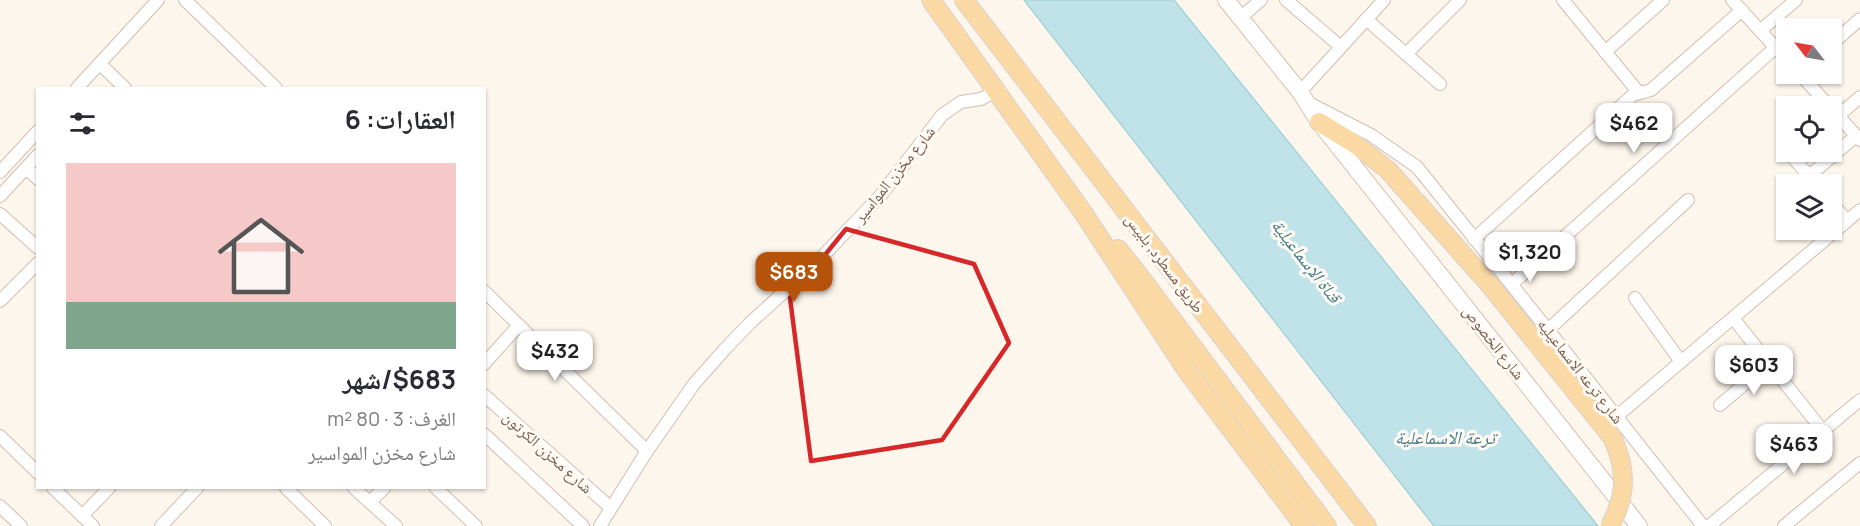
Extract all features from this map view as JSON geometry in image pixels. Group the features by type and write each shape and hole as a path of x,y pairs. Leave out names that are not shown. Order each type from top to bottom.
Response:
{"main road":[{"path":"931,0 1084,214 1187,371 1304,526"},
{"name":"طريق مسطرد, بلبيس","path":"964,0 1367,526"},
{"name":"شارع ترعه الاسماعيليه","path":"1226,0 1303,96"},
{"name":"شارع الخصوص","path":"1303,96 1319,122 1639,526"},
{"path":"1319,122 1355,144 1388,170 1489,284 1612,437 1619,451 1624,482 1622,498 1610,526"},
{"path":"1084,214 1135,269 1327,526"}],"street":[{"path":"79,87 158,0"},
{"path":"185,0 275,87"},
{"path":"1240,18 1261,0"},
{"path":"1286,0 1341,47"},
{"path":"1303,96 1341,47 1384,0"},
{"path":"1406,54 1461,0"},
{"path":"1563,0 1639,93"},
{"path":"1605,52 1663,0"},
{"path":"1512,284 1776,47 1732,0"},
{"path":"1761,30 1796,0"},
{"path":"1474,239 1633,95 1651,90 1742,10"},
{"path":"1366,19 1440,84"},
{"path":"1842,35 1860,19"},
{"path":"100,64 124,87"},
{"path":"1809,84 1820,96"},
{"name":"شارع مخزن المواسير","path":"600,526 647,451 694,384 750,323 819,260 881,195 942,115 961,102 981,99 996,91"},
{"name":"شارع ترعه الاسماعيليه","path":"1303,96 1397,151 1417,167 1703,526"},
{"path":"1842,106 1860,97"},
{"path":"1819,174 1858,138 1842,120"},
{"path":"0,172 36,133"},
{"path":"0,196 36,157"},
{"path":"1797,162 1807,174"},
{"path":"26,168 36,177"},
{"path":"1548,330 1688,200"},
{"path":"1617,416 1860,210"},
{"path":"0,214 36,246"},
{"path":"1842,215 1847,221"},
{"path":"0,301 36,265"},
{"path":"486,294 647,451"},
{"path":"1635,298 1682,362"},
{"path":"1733,318 1823,431"},
{"path":"486,362 519,326"},
{"path":"1720,405 1769,363"},
{"name":"شارع مخزن الكرتون","path":"486,397 611,508"},
{"path":"1709,526 1860,400"},
{"path":"0,436 36,471"},
{"path":"486,436 583,526"},
{"path":"1784,526 1860,463"},
{"path":"54,489 93,526"},
{"path":"82,516 108,489"},
{"path":"161,526 197,489"},
{"path":"287,489 325,526"},
{"path":"355,489 396,526"},
{"path":"370,502 383,489"},
{"path":"437,489 476,526"},
{"path":"0,506 21,526"}],"highlighted area":[{"path":"846,229 974,264 1009,343 942,440 811,461 790,298"}],"water":[{"name":"ترعة الاسماعلية","path":"1024,0 1174,0 1598,526 1434,526"}],"water label":[{"name":"قناة الإسماعيلية","path":"1306,261"}]}
